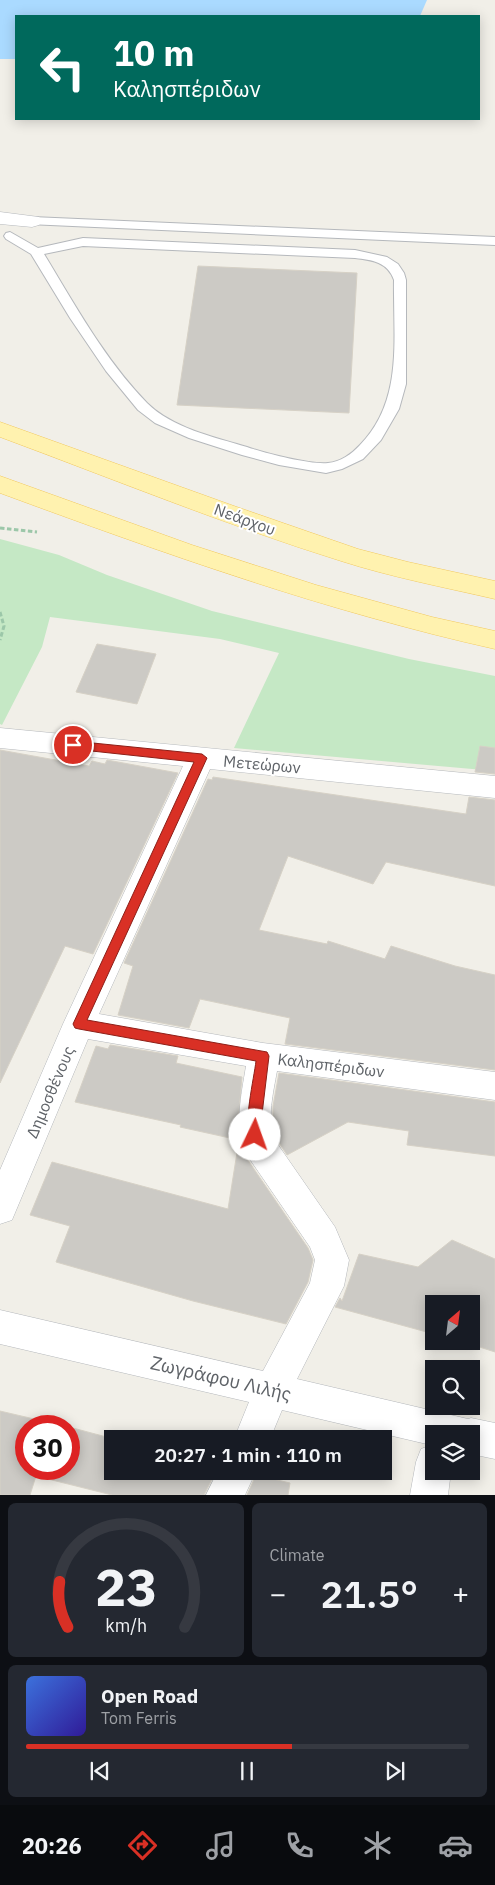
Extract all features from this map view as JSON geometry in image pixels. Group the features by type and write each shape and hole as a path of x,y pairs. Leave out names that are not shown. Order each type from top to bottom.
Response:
{"main road":[{"path":"0,420 61,452"},
{"name":"Νεάρχου","path":"0,429 350,555 408,571 495,590"},
{"path":"0,484 178,550 259,577 396,617 495,640"}],"street":[{"path":"3,227 32,221"},
{"name":"Μετεώρων","path":"0,738 451,781 495,787"},
{"name":"Δημοσθένους","path":"0,1209 79,1024 202,758"},
{"name":"Καλησπέριδων","path":"79,1024 263,1056 495,1086"},
{"path":"256,1430 272,1390 327,1286 332,1260 323,1238 259,1145 255,1135 254,1123 263,1056"},
{"name":"Ζωγράφου Λιλής","path":"0,1327 272,1390 425,1432"},
{"name":"Ζωγράφου Λιλής","path":"480,1440 495,1441"},
{"path":"225,1495 233,1480"},
{"path":"429,1495 430,1480"}],"lane":[{"path":"32,221 495,241"},
{"path":"3,227 36,252 76,318 127,390 143,407 173,427 247,452 326,468 337,466 358,456 376,437 392,409 399,384 400,280 398,272 385,260 355,254 108,242 76,243 36,252"}],"path":[{"path":"0,529 46,533"},
{"path":"0,612 4,618 3,634 0,640"}],"green space":[{"path":"0,539 59,555 107,575 212,611 409,659 495,676 495,771 234,748 279,653 220,639 50,617 42,647 2,725 0,724"}],"water":[{"path":"0,0 427,0 420,15 15,15 15,59 0,59"}],"building":[{"path":"198,266 357,273 349,413 177,405"},
{"path":"97,644 156,654 137,704 76,692"},
{"path":"480,746 495,748 495,774 475,772"},
{"path":"0,750 89,766 92,761 105,764 107,760 178,773 93,954 65,946 0,1083"},
{"path":"213,777 466,814 469,797 495,800 495,886 386,862 373,884 288,856 259,930 327,944 328,941 385,959 391,946 455,966 495,975 495,1070 285,1044 290,1018 200,999 189,1028 118,1015 133,966 124,963 208,779 212,780"},
{"path":"110,1045 178,1056 176,1063 242,1077 238,1122 241,1145 245,1156 308,1248 313,1260 308,1282 286,1324 193,1301 56,1262 70,1226 30,1215 52,1162 228,1209 239,1140 180,1127 181,1125 75,1102 96,1046 108,1049"},
{"path":"279,1073 495,1102 495,1156 407,1145 409,1131 348,1122 287,1155 276,1138 273,1122 273,1106"},
{"path":"452,1240 495,1259 495,1352 480,1347 480,1295 425,1295 425,1332 335,1307 340,1298 342,1301 359,1254 418,1267"},
{"path":"0,1411 17,1415 15,1415 15,1480 35,1480 30,1495 0,1495"},
{"path":"80,1430 104,1436 104,1480 212,1480 204,1495 112,1495 52,1480 80,1480"},
{"path":"254,1480 277,1480 290,1483 288,1495 247,1495"}],"route":[{"path":"73,745 202,758 79,1024 263,1056 254,1123 255,1135"}]}
